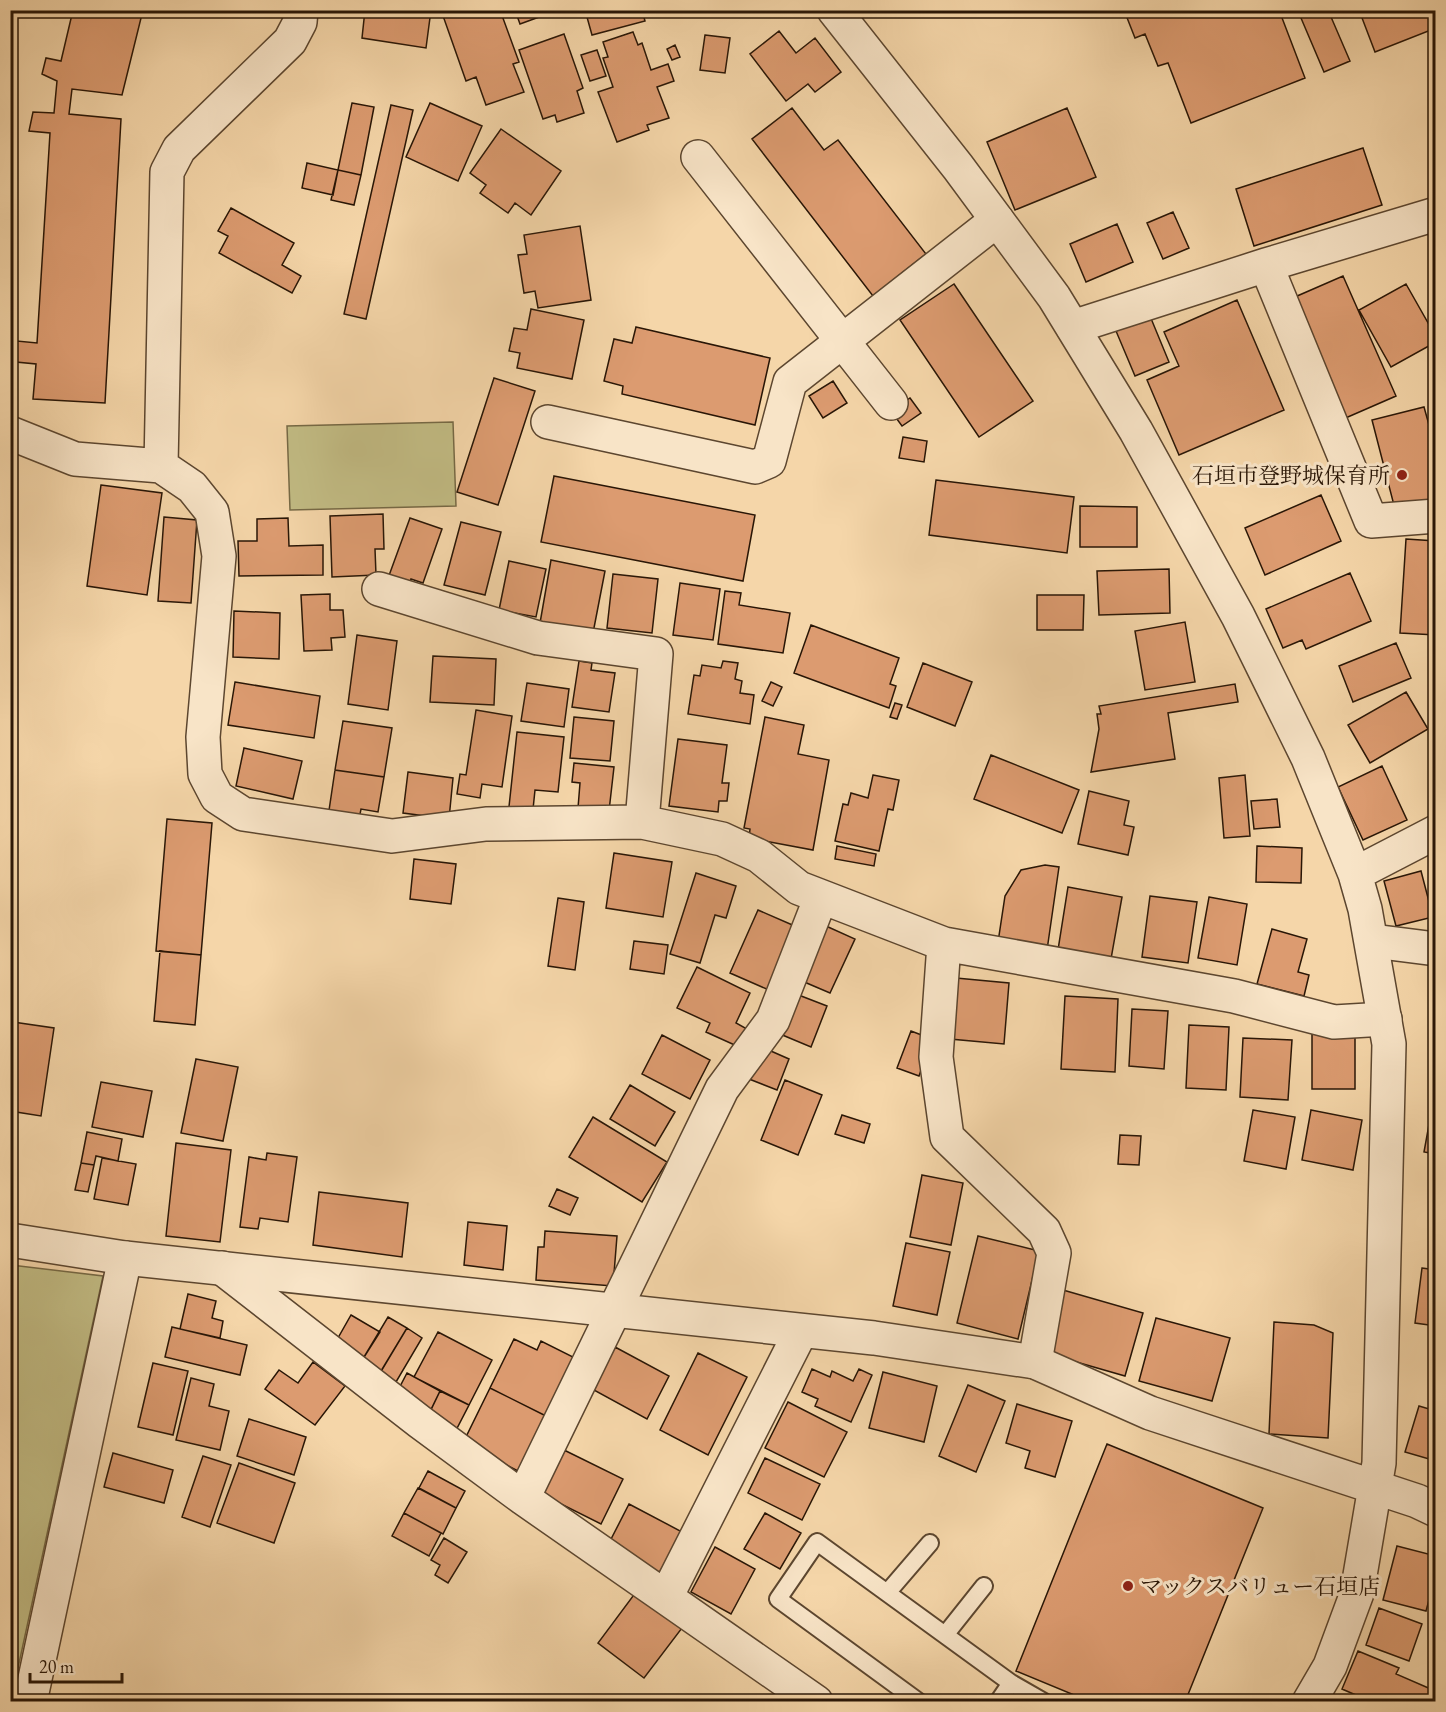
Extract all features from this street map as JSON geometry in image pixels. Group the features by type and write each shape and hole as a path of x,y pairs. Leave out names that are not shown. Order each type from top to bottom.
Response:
{"street":[{"path":"160,466 167,172 179,150 290,41 300,22 301,10"},
{"path":"834,10 997,220 1073,327 1136,430 1238,616 1308,758 1355,874 1373,941 1389,1044 1379,1463 1357,1593 1330,1666 1309,1701"},
{"path":"698,157 844,340 891,403"},
{"path":"1073,327 1266,264 1436,214"},
{"path":"548,422 755,467 769,461 790,382 997,220"},
{"path":"1266,264 1371,521 1436,516"},
{"path":"10,433 75,459 160,466 192,487 212,512 219,556 203,737 206,774 217,797 243,814 392,836 486,824 642,822 722,839 759,856 799,888 944,944 1234,996 1334,1022 1385,1019"},
{"path":"379,589 538,638 656,654 642,822"},
{"path":"1355,874 1436,832"},
{"path":"523,1498 722,1089 773,1020 821,897"},
{"path":"1373,941 1436,949"},
{"path":"944,944 936,1057 947,1137 1044,1231 1054,1253 1035,1362"},
{"path":"10,1240 125,1258 874,1338 1035,1362 1150,1413 1376,1487 1436,1510"},
{"path":"30,1701 125,1258"},
{"path":"222,1268 420,1422 523,1498 816,1701"},
{"path":"666,1597 801,1331"}],"lane":[{"path":"919,1701 778,1599 817,1542 1011,1683 1044,1701"},
{"path":"887,1593 930,1543"},
{"path":"945,1635 984,1586"},
{"path":"998,1701 1011,1683"}],"shaded area":[{"path":"453,422 456,506 290,510 287,426"},
{"path":"11,1265 103,1276 13,1691 10,1691"}],"building":[{"path":"73,10 143,10 122,95 72,89 69,114 121,119 105,403 33,399 36,364 16,362 17,341 37,343 50,133 29,131 33,112 54,113 57,81 42,74 46,58 61,61"},
{"path":"365,10 431,10 426,48 362,38"},
{"path":"450,10 500,10 519,62 513,64 524,92 486,105 476,77 466,81 442,13"},
{"path":"515,10 540,10 542,16 520,24"},
{"path":"585,10 642,10 645,21 592,35"},
{"path":"1124,10 1279,10 1305,78 1191,123 1168,63 1158,66 1145,34 1135,38"},
{"path":"1328,10 1350,61 1324,72 1298,11"},
{"path":"1359,10 1436,10 1436,28 1375,52"},
{"path":"779,31 796,53 815,38 841,72 815,92 808,84 786,101 750,54"},
{"path":"633,32 638,45 642,43 651,70 668,64 674,81 657,87 669,118 647,125 649,130 617,142 598,92 613,87 603,58 608,57 603,42"},
{"path":"564,34 583,88 577,91 584,113 557,122 555,115 543,119 519,50"},
{"path":"705,35 730,38 725,73 700,70"},
{"path":"675,45 680,57 672,60 667,49"},
{"path":"597,50 606,76 590,81 581,55"},
{"path":"352,103 374,107 361,175 338,170"},
{"path":"430,103 482,126 458,181 406,157"},
{"path":"391,105 413,110 366,319 344,314"},
{"path":"792,108 824,150 838,140 926,254 873,296 752,139"},
{"path":"1067,108 1096,177 1015,210 987,142"},
{"path":"501,129 561,171 531,215 515,203 508,213 480,193 486,185 470,173"},
{"path":"1363,148 1382,205 1254,246 1236,189"},
{"path":"307,163 338,170 333,195 302,188"},
{"path":"338,170 361,175 354,205 331,200"},
{"path":"231,208 294,243 282,265 301,276 292,293 219,253 228,236 218,231"},
{"path":"1173,212 1189,248 1163,259 1147,223"},
{"path":"1117,224 1133,262 1086,282 1070,244"},
{"path":"580,226 591,300 538,308 535,291 524,293 518,255 527,254 524,235"},
{"path":"1343,276 1396,396 1341,420 1288,300"},
{"path":"954,284 1033,401 979,437 900,320"},
{"path":"1406,284 1436,337 1436,342 1391,367 1359,310"},
{"path":"1237,300 1284,410 1179,455 1147,380 1179,366 1164,332"},
{"path":"531,309 584,320 572,379 517,368 520,353 509,351 514,328 527,330"},
{"path":"1150,316 1169,362 1135,376 1116,331"},
{"path":"636,327 770,358 755,425 622,394 623,386 604,381 614,339 632,343"},
{"path":"494,378 535,391 498,505 457,492"},
{"path":"833,381 847,403 823,418 809,396"},
{"path":"910,398 921,413 902,426 891,411"},
{"path":"1424,407 1436,450 1436,502 1396,513 1372,420"},
{"path":"903,437 927,441 924,462 899,458"},
{"path":"554,476 755,515 743,581 541,542"},
{"path":"936,480 1074,497 1067,553 929,535"},
{"path":"101,485 162,493 147,595 87,586"},
{"path":"1321,495 1341,541 1265,575 1245,528"},
{"path":"1080,506 1137,507 1137,547 1080,547"},
{"path":"383,514 384,549 375,549 376,575 332,577 330,516"},
{"path":"164,517 197,520 191,603 158,601"},
{"path":"288,518 289,546 323,545 323,575 239,576 238,541 257,541 257,519"},
{"path":"410,518 442,529 423,583 411,579 408,589 387,581"},
{"path":"461,522 501,532 485,595 444,585"},
{"path":"1406,539 1436,541 1436,635 1400,633"},
{"path":"551,560 605,571 593,633 540,623"},
{"path":"509,561 546,569 536,617 499,610"},
{"path":"1169,569 1170,613 1099,615 1097,571"},
{"path":"1350,573 1371,621 1306,649 1302,640 1283,648 1266,609"},
{"path":"613,574 658,579 652,633 607,628"},
{"path":"680,583 720,589 713,640 673,635"},
{"path":"725,591 741,593 739,605 790,613 783,653 718,644"},
{"path":"330,594 330,610 343,610 345,637 331,638 332,650 304,651 301,595"},
{"path":"1037,595 1084,595 1083,630 1037,630"},
{"path":"234,611 280,613 279,659 233,657"},
{"path":"1185,622 1195,682 1145,690 1135,631"},
{"path":"811,625 899,658 890,684 896,686 889,708 794,673"},
{"path":"357,635 397,641 388,710 348,704"},
{"path":"1396,643 1411,678 1353,702 1339,666"},
{"path":"433,656 496,659 494,705 430,702"},
{"path":"579,661 592,663 591,670 615,673 609,712 572,707"},
{"path":"723,661 738,663 735,679 742,681 740,693 754,695 750,724 688,714 694,675 700,676 702,665 721,668"},
{"path":"923,663 972,682 955,726 907,707"},
{"path":"235,682 320,696 314,738 228,725"},
{"path":"771,682 782,687 773,706 762,701"},
{"path":"527,683 569,689 564,727 521,721"},
{"path":"1235,684 1238,702 1168,713 1175,759 1091,772 1099,729 1097,714 1101,714 1099,706"},
{"path":"1406,692 1428,729 1370,763 1348,725"},
{"path":"895,703 902,705 897,719 890,717"},
{"path":"476,710 512,716 502,787 482,784 480,798 457,794 460,774 466,775"},
{"path":"574,717 614,721 610,761 570,758"},
{"path":"765,717 804,725 798,754 829,760 813,850 749,838 750,829 744,828"},
{"path":"343,721 392,728 384,777 335,770"},
{"path":"517,732 564,737 558,792 535,790 532,819 508,816"},
{"path":"678,739 727,745 722,783 729,783 727,801 719,801 718,812 669,806"},
{"path":"244,748 302,761 293,799 236,786"},
{"path":"991,755 1079,790 1062,833 974,799"},
{"path":"574,763 614,767 609,811 578,808 580,783 572,782"},
{"path":"1382,766 1407,820 1363,840 1338,787"},
{"path":"335,770 384,777 378,812 361,809 357,829 327,824"},
{"path":"408,772 453,778 449,819 403,813"},
{"path":"873,775 899,780 893,810 888,809 879,851 835,841 843,804 848,805 851,793 868,798"},
{"path":"1245,775 1250,836 1224,838 1219,778"},
{"path":"1089,791 1129,801 1124,825 1134,827 1128,855 1078,844"},
{"path":"1277,799 1280,827 1254,829 1251,801"},
{"path":"167,819 212,823 201,955 156,951"},
{"path":"837,846 876,854 874,866 835,859"},
{"path":"1257,846 1302,848 1301,883 1256,882"},
{"path":"614,853 672,862 663,917 606,908"},
{"path":"414,859 456,864 451,904 410,899"},
{"path":"1045,865 1059,867 1046,957 997,949 1005,896 1021,870"},
{"path":"1421,871 1433,917 1396,926 1384,881"},
{"path":"696,873 736,886 726,918 715,915 700,963 670,954"},
{"path":"1068,887 1122,897 1111,959 1058,950"},
{"path":"1150,896 1197,902 1188,963 1142,957"},
{"path":"1209,897 1247,904 1237,965 1198,958"},
{"path":"558,898 584,902 575,970 548,966"},
{"path":"758,910 797,927 769,990 730,973"},
{"path":"826,926 855,939 830,993 802,981"},
{"path":"1272,929 1307,939 1298,972 1309,975 1304,996 1257,984"},
{"path":"634,941 668,945 664,974 630,969"},
{"path":"160,951 201,955 195,1025 154,1021"},
{"path":"697,967 750,993 736,1023 747,1029 739,1047 706,1032 710,1023 677,1008"},
{"path":"956,978 1009,983 1004,1044 950,1039"},
{"path":"796,994 827,1006 811,1047 780,1034"},
{"path":"1065,996 1118,999 1115,1072 1061,1069"},
{"path":"1132,1009 1168,1011 1164,1069 1129,1066"},
{"path":"13,1022 54,1028 41,1116 10,1111"},
{"path":"1189,1025 1229,1027 1226,1090 1186,1088"},
{"path":"1312,1027 1355,1027 1355,1089 1312,1089"},
{"path":"911,1031 932,1039 919,1076 897,1068"},
{"path":"662,1035 710,1060 690,1099 642,1074"},
{"path":"1243,1038 1292,1040 1288,1100 1240,1097"},
{"path":"757,1045 789,1059 777,1090 744,1077"},
{"path":"196,1059 238,1067 223,1141 181,1133"},
{"path":"785,1080 822,1095 798,1155 761,1140"},
{"path":"101,1082 152,1091 143,1137 92,1127"},
{"path":"630,1085 675,1112 655,1146 610,1119"},
{"path":"1436,1086 1436,1154 1424,1152"},
{"path":"1253,1110 1295,1117 1286,1169 1244,1161"},
{"path":"1311,1110 1362,1120 1353,1170 1302,1160"},
{"path":"842,1115 870,1124 864,1143 835,1134"},
{"path":"593,1117 667,1162 642,1202 569,1157"},
{"path":"87,1132 122,1139 118,1161 96,1156 94,1165 81,1163"},
{"path":"1120,1135 1141,1136 1139,1165 1118,1164"},
{"path":"176,1143 231,1150 220,1242 166,1236"},
{"path":"267,1153 297,1157 288,1222 260,1218 258,1229 240,1227 249,1157 266,1160"},
{"path":"102,1158 136,1164 128,1205 94,1199"},
{"path":"81,1163 94,1165 88,1192 75,1190"},
{"path":"922,1175 963,1183 951,1245 910,1237"},
{"path":"557,1189 578,1198 570,1215 549,1206"},
{"path":"319,1192 408,1203 402,1257 313,1245"},
{"path":"468,1222 507,1226 503,1270 464,1265"},
{"path":"545,1231 617,1236 613,1286 536,1280 538,1247 544,1247"},
{"path":"978,1236 1039,1251 1018,1339 957,1323"},
{"path":"906,1243 950,1252 937,1315 893,1306"},
{"path":"1422,1268 1436,1270 1436,1326 1415,1323"},
{"path":"1063,1290 1143,1313 1125,1376 1045,1353"},
{"path":"188,1294 216,1301 212,1318 223,1321 220,1338 180,1329"},
{"path":"351,1315 380,1332 361,1362 334,1345"},
{"path":"388,1317 407,1328 375,1381 361,1362"},
{"path":"1156,1318 1230,1338 1212,1401 1139,1381"},
{"path":"1274,1322 1314,1325 1333,1333 1328,1438 1269,1434"},
{"path":"172,1327 247,1345 240,1375 165,1357"},
{"path":"407,1328 422,1338 396,1382 380,1373"},
{"path":"438,1332 492,1360 469,1405 414,1377"},
{"path":"514,1339 537,1350 541,1341 579,1360 550,1418 490,1388"},
{"path":"615,1347 669,1376 647,1419 592,1389"},
{"path":"698,1353 747,1377 708,1455 660,1430"},
{"path":"313,1362 345,1386 315,1425 265,1389 279,1370 298,1383"},
{"path":"153,1363 188,1371 173,1435 138,1427"},
{"path":"812,1369 830,1377 832,1371 853,1381 859,1369 872,1375 851,1422 815,1406 818,1399 802,1392"},
{"path":"883,1372 937,1386 924,1442 869,1428"},
{"path":"407,1373 440,1391 428,1416 394,1398"},
{"path":"191,1378 214,1384 209,1406 229,1411 220,1450 176,1440"},
{"path":"968,1385 1005,1401 976,1472 939,1456"},
{"path":"490,1388 546,1416 518,1471 463,1443"},
{"path":"440,1391 469,1405 453,1436 425,1422"},
{"path":"788,1402 847,1432 824,1477 765,1448"},
{"path":"1017,1404 1072,1421 1055,1477 1025,1468 1030,1451 1006,1443"},
{"path":"1419,1406 1436,1411 1436,1461 1405,1452"},
{"path":"249,1419 306,1437 294,1475 237,1456"},
{"path":"1107,1444 1263,1508 1185,1702 1091,1702 1016,1671"},
{"path":"564,1450 623,1479 601,1524 543,1495"},
{"path":"113,1453 173,1470 164,1503 104,1487"},
{"path":"203,1456 231,1465 210,1527 182,1517"},
{"path":"765,1458 820,1484 802,1520 748,1493"},
{"path":"239,1463 295,1483 274,1543 217,1523"},
{"path":"428,1471 465,1491 456,1508 419,1488"},
{"path":"418,1488 456,1508 443,1534 404,1513"},
{"path":"629,1504 684,1533 662,1576 607,1547"},
{"path":"404,1513 441,1533 429,1556 392,1536"},
{"path":"765,1513 801,1533 780,1569 744,1549"},
{"path":"444,1538 467,1552 448,1583 435,1575 440,1565 431,1560"},
{"path":"1397,1546 1436,1556 1436,1574 1426,1611 1383,1600"},
{"path":"715,1547 755,1569 731,1614 691,1592"},
{"path":"636,1592 682,1628 644,1678 598,1643"},
{"path":"1379,1608 1422,1624 1409,1661 1366,1645"},
{"path":"1358,1651 1399,1668 1396,1674 1433,1690 1429,1702 1372,1702 1342,1689"}],"place":[{"name":"石垣市登野城保育所","path":"1402,475"},
{"name":"マックスバリュー石垣店","path":"1128,1586"}]}
